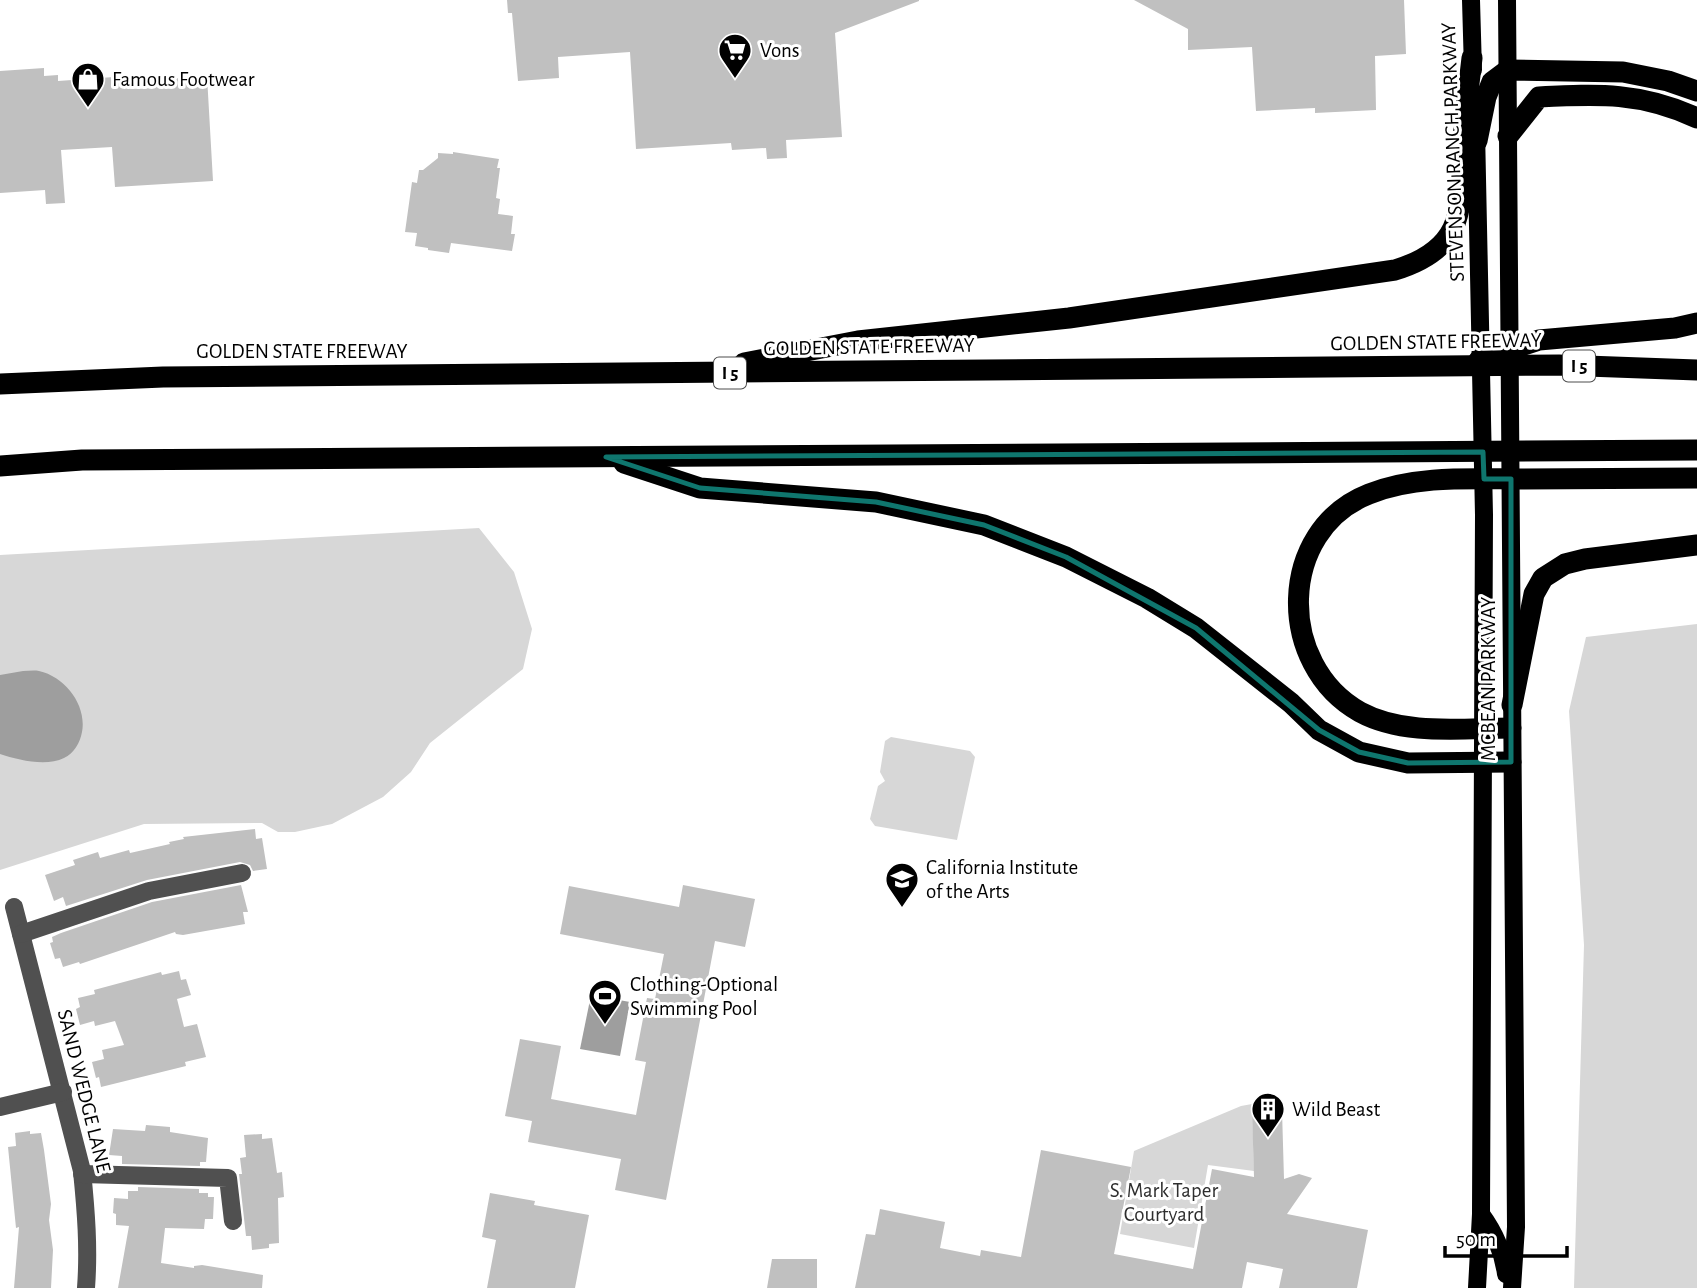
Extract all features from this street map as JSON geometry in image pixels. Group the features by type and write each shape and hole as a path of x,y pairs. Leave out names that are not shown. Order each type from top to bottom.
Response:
{"highway":[{"path":"694,373 858,341 1069,318 1395,270 1412,265 1427,258 1447,237 1461,208 1463,139 1472,58"},
{"path":"1477,141 1486,97 1492,82 1508,70 1623,72 1657,78 1697,91"},
{"path":"1508,136 1539,97 1591,94 1634,97 1675,108 1697,118"},
{"path":"1461,366 1539,340 1675,328 1697,323"},
{"name":"GOLDEN STATE FREEWAY","path":"0,384 163,377 1559,365 1697,370"},
{"path":"0,466 82,460 1697,450"},
{"path":"606,457 700,488 876,502 984,525 1066,557 1147,598 1204,633 1280,694 1318,730 1359,752 1408,763 1511,762"},
{"path":"1511,727 1405,726 1380,721 1359,712 1340,698 1321,677 1305,648 1298,619 1298,587 1305,557 1322,529 1351,503 1369,494 1401,485 1458,479 1697,478"},
{"path":"1512,705 1534,594 1543,578 1565,564 1585,558 1697,545"}],"main road":[{"name":"STEVENSON RANCH PARKWAY","path":"1471,0 1481,302"},
{"path":"1507,0 1508,70"},
{"name":"MCBEAN PARKWAY","path":"1508,70 1516,1220 1510,1288"},
{"name":"MCBEAN PARKWAY","path":"1477,1288 1481,1214 1485,728 1481,302"},
{"path":"1481,1214 1494,1231 1504,1258 1510,1288"}],"street":[{"path":"20,934 149,891 242,873"},
{"name":"SAND WEDGE LANE","path":"13,907 63,1092 82,1174 87,1212 86,1288"},
{"path":"0,1107 63,1092"},
{"path":"82,1174 228,1178 233,1221"}],"highlighted area":[{"path":"1483,452 1484,479 1511,479 1511,762 1408,763 1359,752 1319,730 1196,628 1066,557 984,525 876,502 700,488 606,457"}],"green space":[{"path":"479,528 514,572 532,629 523,669 430,743 411,772 383,797 332,824 295,832 278,832 262,823 144,824 0,870 0,555"},
{"path":"1697,624 1697,1288 1574,1288 1584,945 1569,711 1586,637"},
{"path":"891,737 970,751 975,757 957,840 875,826 870,819 878,786 885,781 880,772 885,741"},
{"name":"S. Mark Taper Courtyard","path":"1252,1104 1254,1171 1208,1165 1194,1248 1120,1234 1134,1151 1241,1106"}],"shaded area":[{"path":"39,671 58,679 78,703 83,722 81,736 74,750 57,761 23,760 0,754 0,675"},
{"name":"Clothing-Optional Swimming Pool","path":"591,995 630,1002 620,1056 580,1049"}],"building":[{"name":"Vons","path":"507,0 919,1 835,33 842,137 786,140 787,158 767,159 766,148 732,150 731,143 636,149 630,52 558,57 559,78 518,81 512,13 508,13"},
{"path":"1134,0 1404,0 1406,54 1375,56 1376,110 1315,113 1315,108 1256,111 1252,47 1188,50 1188,29"},
{"path":"44,68 44,76 58,75 58,81 142,75 143,81 207,76 213,181 115,187 112,147 61,150 65,203 46,204 45,190 0,193 0,71"},
{"path":"453,152 499,159 496,198 500,199 498,214 513,216 511,234 515,234 512,251 451,243 449,253 428,250 415,246 417,233 405,232 412,182 417,183 419,170 423,170 438,158 438,153"},
{"path":"255,829 256,839 262,838 267,869 253,871 250,865 240,862 147,880 66,906 63,897 54,901 45,875 75,865 73,860 98,852 100,858 129,850 130,853 170,844 169,842 184,839 183,837"},
{"path":"241,885 248,912 243,912 245,924 183,935 175,932 80,964 79,962 63,967 60,958 55,959 50,943 53,942 52,937 61,933 152,902"},
{"path":"683,885 755,899 745,947 715,941 666,1200 615,1190 621,1159 528,1142 532,1121 505,1116 520,1039 561,1046 551,1099 636,1115 646,1062 635,1060 647,998 655,999 664,954 560,934 569,886 679,907"},
{"path":"179,971 181,980 186,979 191,995 177,999 184,1027 197,1024 206,1057 185,1062 186,1066 101,1087 92,1062 104,1059 102,1050 124,1045 115,1021 95,1026 94,1021 80,1025 76,1009 80,1007 78,998 95,994 94,990 161,972 162,975"},
{"path":"1282,1110 1284,1179 1299,1174 1312,1178 1287,1214 1368,1230 1357,1288 1279,1288 1283,1269 1247,1262 1242,1288 855,1288 866,1234 875,1235 880,1209 945,1222 940,1248 980,1256 981,1250 1021,1257 1041,1150 1131,1167 1114,1254 1193,1269 1212,1169 1254,1177 1252,1111"},
{"path":"146,1125 170,1127 170,1132 208,1138 206,1162 200,1162 200,1166 122,1164 122,1156 109,1155 113,1129 145,1131"},
{"path":"30,1131 30,1134 41,1133 44,1150 51,1204 51,1288 14,1288 19,1227 16,1228 8,1147 16,1146 15,1133"},
{"path":"262,1134 262,1139 272,1138 277,1173 282,1172 284,1197 278,1198 279,1243 269,1244 269,1248 252,1250 251,1236 246,1236 239,1174 242,1174 240,1158 246,1157 244,1135"},
{"path":"138,1187 199,1189 199,1193 208,1193 208,1197 214,1197 213,1219 205,1219 204,1229 165,1228 161,1263 194,1268 202,1265 263,1275 262,1288 118,1288 129,1226 116,1225 116,1214 113,1213 114,1198 128,1199 128,1191 138,1191"},
{"path":"490,1193 535,1201 534,1205 589,1215 575,1288 487,1288 496,1240 482,1237"},
{"path":"772,1259 817,1259 817,1288 767,1288"}],"place":[{"name":"Vons","path":"735,80"},
{"name":"Famous Footwear","path":"88,109"},
{"name":"California Institute of the Arts","path":"902,909"},
{"name":"Clothing-Optional Swimming Pool","path":"605,1026"},
{"name":"Wild Beast","path":"1268,1139"}]}
